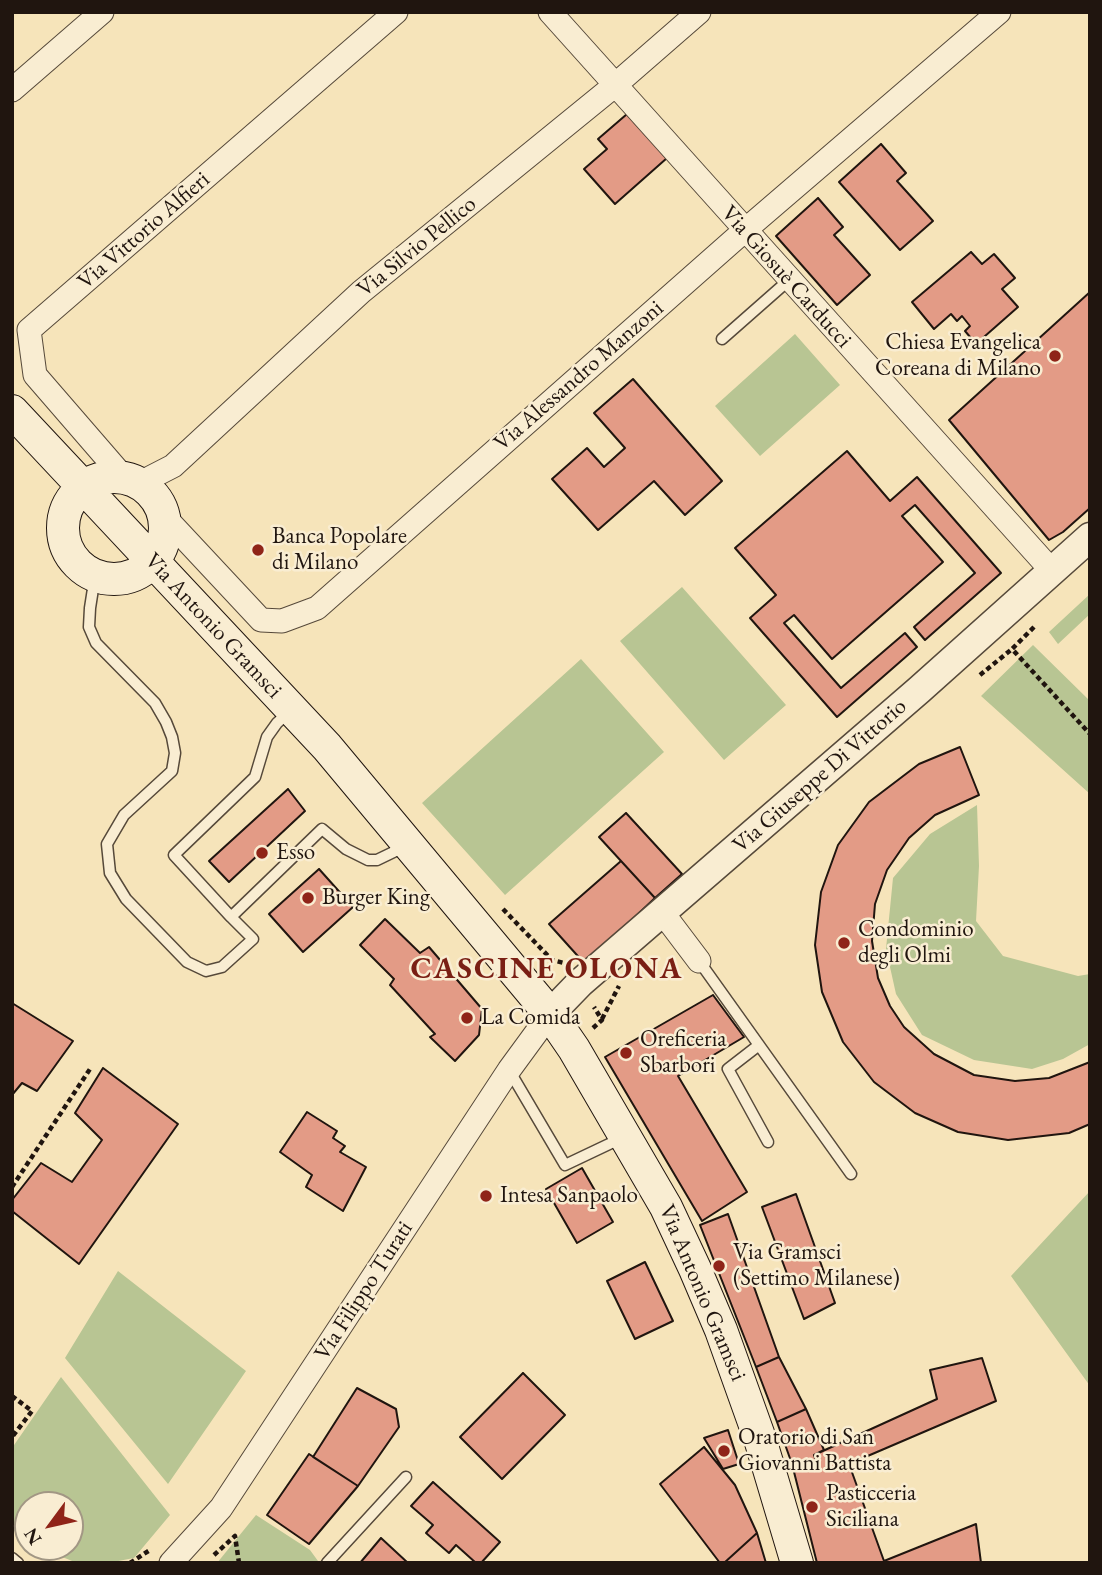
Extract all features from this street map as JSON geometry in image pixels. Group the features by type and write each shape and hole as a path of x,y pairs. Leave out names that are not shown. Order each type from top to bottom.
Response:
{"main road":[{"name":"Via Antonio Gramsci","path":"12,411 77,495 144,568 284,716 367,793 550,1014 574,1049 666,1207 721,1330 760,1439 797,1563"},
{"name":"Via Antonio Gramsci","path":"12,439 77,495"},
{"path":"100,480 131,481 149,492 161,513 165,534 160,550 144,568 125,578 96,576 82,568 71,557 65,543 63,527 66,512 77,495 100,480"}],"street":[{"path":"12,90 102,12"},
{"name":"Via Vittorio Alfieri","path":"131,481 35,375 29,330 396,12"},
{"name":"Via Giosuè Carducci","path":"550,12 1052,571"},
{"name":"Via Silvio Pellico","path":"131,481 173,466 362,292 614,86 699,12"},
{"name":"Via Alessandro Manzoni","path":"161,513 261,620 282,621 317,608 744,231 999,12"},
{"name":"Via Giuseppe Di Vittorio","path":"550,1014 580,982 919,690 1090,537"},
{"path":"662,912 699,961"},
{"name":"Via Filippo Turati","path":"171,1563 221,1508 509,1070 550,1014"}],"lane":[{"path":"722,339 789,280"},
{"path":"96,576 89,627 96,643 155,703 173,737 175,753 172,771 124,815 107,844 110,873 126,899 187,962 206,971 222,967 253,939 174,855 256,777 267,737 284,716"},
{"path":"231,917 322,829 346,849 368,859 377,860 409,845"},
{"path":"699,961 851,1174"},
{"path":"759,1045 728,1069 768,1142"},
{"path":"509,1070 565,1165 626,1136"},
{"path":"327,1563 406,1478"},
{"path":"12,1558 18,1563"}],"path":[{"path":"1040,620 1012,649 1090,734"},
{"path":"12,1187 90,1069"},
{"path":"12,1396 32,1410 12,1437"},
{"path":"206,1563 235,1535 239,1563"},
{"path":"141,1556 146,1563"}],"green space":[{"path":"795,334 840,385 760,456 715,406"},
{"path":"682,587 786,705 724,760 620,641"},
{"path":"1090,594 1090,614 1058,644 1049,632"},
{"path":"1033,645 1090,701 1090,794 981,696"},
{"path":"581,659 664,752 505,895 422,803"},
{"path":"977,805 979,866 976,921 1003,956 1078,976 1090,974 1090,1044 1063,1059 1032,1069 974,1060 922,1035 896,994 886,949 893,878 930,834"},
{"path":"1090,1191 1090,1386 1011,1276"},
{"path":"118,1271 246,1371 168,1484 65,1358"},
{"path":"61,1377 170,1515 134,1558 108,1563 72,1561 84,1561 84,1491 14,1491 14,1531 12,1448"},
{"path":"256,1515 310,1550 318,1561 217,1563"}],"building":[{"path":"627,114 667,158 615,204 584,169 607,149 598,139"},
{"path":"881,144 906,173 897,181 933,221 900,250 839,182"},
{"path":"818,198 843,227 834,235 870,275 837,305 776,236"},
{"path":"971,252 982,264 994,254 1015,278 1002,289 1018,307 976,344 965,331 970,326 962,316 957,321 951,314 934,329 912,302"},
{"name":"Chiesa Evangelica Coreana di Milano","path":"1090,292 1090,508 1063,532 1049,540 949,420"},
{"path":"633,379 722,481 685,515 654,481 598,530 552,479 587,448 604,467 625,448 594,413"},
{"path":"847,451 890,501 917,477 1001,573 925,640 914,627 975,573 915,505 902,516 943,562 832,659 794,615 784,623 841,688 905,633 917,647 837,717 750,618 776,595 735,548"},
{"name":"Condominio degli Olmi","path":"960,747 979,795 935,815 909,838 887,870 875,904 872,941 878,978 890,1006 904,1027 934,1054 974,1075 1015,1081 1049,1078 1090,1062 1090,1124 1069,1133 1008,1140 958,1132 915,1113 874,1082 843,1042 822,992 815,945 821,892 838,845 869,802 919,764"},
{"path":"288,789 305,811 229,882 209,861"},
{"path":"626,813 682,874 655,898 599,837"},
{"path":"621,861 655,898 585,964 549,924"},
{"path":"319,869 353,907 303,952 269,914"},
{"path":"385,919 420,953 429,947 482,1009 479,1035 455,1061 430,1037 435,1034 390,985 394,979 360,945"},
{"path":"713,995 744,1037 678,1076 747,1192 702,1221 605,1057"},
{"path":"12,1003 73,1041 37,1091 22,1083 12,1095"},
{"path":"103,1068 178,1124 79,1264 12,1211 12,1200 41,1163 72,1182 102,1140 75,1113"},
{"path":"307,1112 337,1131 333,1138 345,1146 340,1152 366,1167 343,1211 306,1187 312,1175 280,1152"},
{"path":"582,1168 613,1222 577,1243 546,1189"},
{"path":"796,1194 835,1303 804,1319 762,1207"},
{"path":"728,1214 779,1357 756,1367 700,1225"},
{"path":"645,1262 673,1321 635,1339 607,1281"},
{"path":"779,1357 806,1409 777,1422 756,1367"},
{"path":"982,1358 996,1401 849,1464 884,1561 976,1524 981,1563 817,1563 792,1464 817,1464 814,1455 937,1399 930,1370"},
{"path":"523,1373 565,1415 502,1479 460,1437"},
{"path":"357,1388 396,1409 399,1427 358,1486 313,1457"},
{"path":"806,1409 824,1450 814,1455 817,1464 792,1464 777,1422"},
{"name":"Oratorio di San Giovanni Battista","path":"728,1430 739,1464 723,1469 704,1438"},
{"path":"704,1447 735,1485 757,1533 724,1563 720,1563 660,1484"},
{"path":"309,1454 358,1486 309,1544 267,1515"},
{"path":"433,1482 500,1542 481,1563 476,1563 456,1545 449,1553 426,1533 433,1525 411,1506"},
{"path":"757,1533 766,1563 724,1563"},
{"path":"381,1538 408,1563 360,1563"}],"place":[{"name":"Chiesa Evangelica Coreana di Milano","path":"1055,356"},
{"name":"Banca Popolare di Milano","path":"258,550"},
{"name":"Esso","path":"262,853"},
{"name":"Burger King","path":"308,898"},
{"name":"Condominio degli Olmi","path":"844,943"},
{"name":"La Comida","path":"467,1018"},
{"name":"Oreficeria Sbarbori","path":"626,1053"},
{"name":"Intesa Sanpaolo","path":"486,1196"},
{"name":"Via Gramsci (Settimo Milanese)","path":"719,1266"},
{"name":"Oratorio di San Giovanni Battista","path":"724,1451"},
{"name":"Pasticceria Siciliana","path":"812,1507"}],"district":[{"name":"CASCINE OLONA","path":"547,970"}]}
